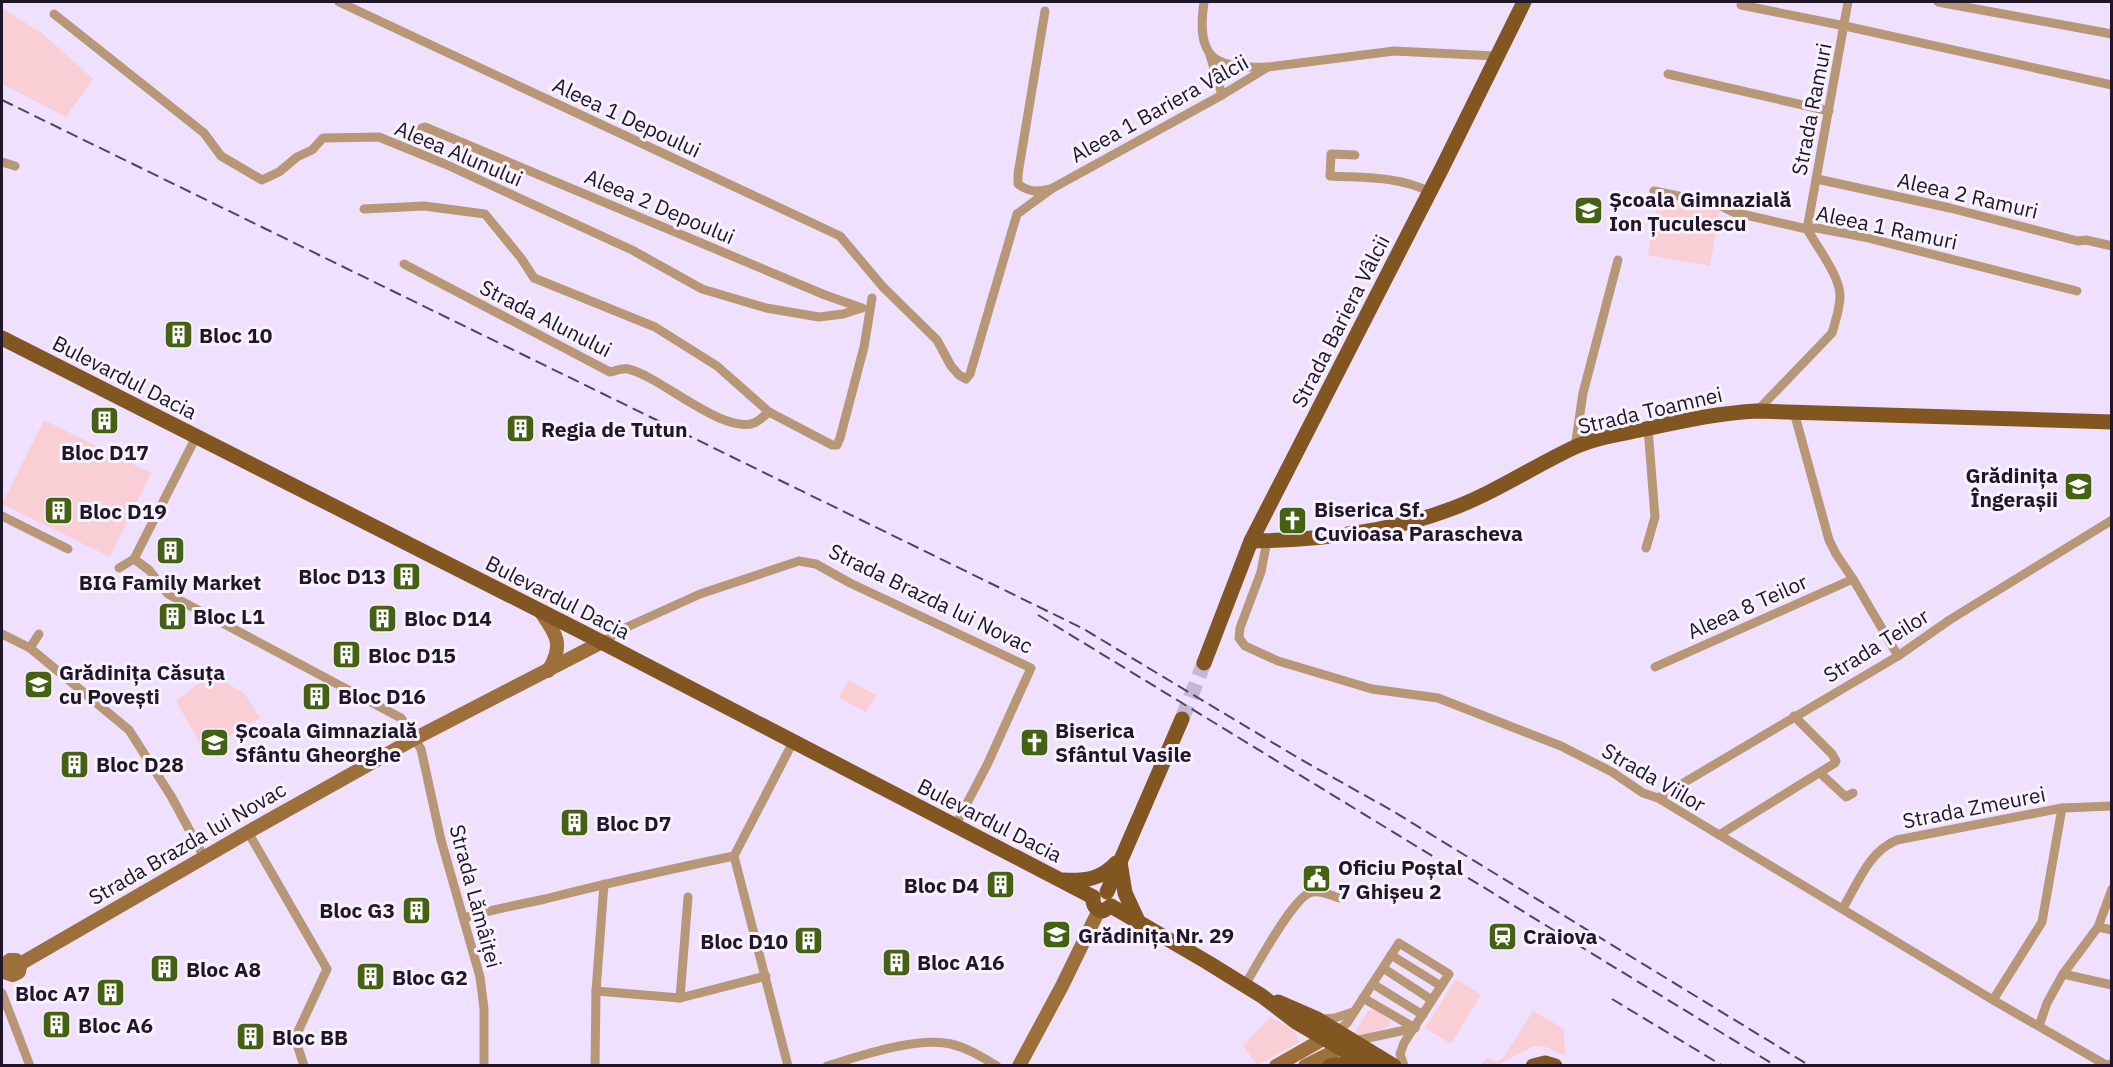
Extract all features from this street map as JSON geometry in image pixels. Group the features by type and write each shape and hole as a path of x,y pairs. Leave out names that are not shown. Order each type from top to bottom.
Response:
{"main road":[{"name":"Strada Bariera Vâlcii","path":"1204,663 1251,541 1430,192 1524,2"},
{"name":"Bulevardul Dacia","path":"2,338 602,642 1103,901 1245,985 1296,1022 1371,1065"},
{"name":"Strada Toamnei","path":"1251,541 1290,541 1369,530 1446,511 1493,492 1575,447 1604,437 1705,416 1757,411 2112,422"},
{"path":"1103,901 1182,719"},
{"path":"1060,880 1075,881 1098,877 1110,870 1120,859"},
{"path":"1120,859 1125,893 1138,921"},
{"name":"Bulevardul Dacia","path":"1262,996 1317,1019 1394,1065"},
{"path":"1330,1065 1352,1063 1365,1065"}],"street":[{"name":"Aleea 1 Depoului","path":"339,2 840,236 883,287 937,340 951,366 966,379 970,374 1017,214 1051,189"},
{"path":"1204,2 1201,31 1222,96"},
{"name":"Strada Ramuri","path":"1807,229 1848,2"},
{"path":"1938,2 2112,34"},
{"path":"1741,5 1845,26"},
{"path":"1045,12 1018,184 1025,190 1035,192 1051,189"},
{"name":"Aleea Alunului","path":"54,14 204,134 221,156 262,180 279,172 297,157 312,150 322,138 379,138 445,164 622,245 702,289 766,308 819,317 843,314 862,308"},
{"name":"Strada Ramuri","path":"1845,26 2112,85"},
{"name":"Aleea 1 Bariera Vâlcii","path":"1051,189 1222,96 1268,67 1394,51 1496,56"},
{"path":"1209,52 1219,61 1232,66 1268,67"},
{"path":"1668,74 1829,111"},
{"name":"Aleea 2 Depoului","path":"418,130 425,127 814,291 862,308"},
{"path":"1355,155 1331,154 1330,176 1388,179 1418,185 1430,192"},
{"path":"2,162 15,166"},
{"name":"Aleea 2 Ramuri","path":"1816,179 1950,208 2078,241 2086,240 2112,246"},
{"name":"Aleea 1 Ramuri","path":"1654,190 1717,204 1733,212 1807,229 1817,228 1864,237 2077,291"},
{"name":"Strada Alunului","path":"364,209 424,206 485,214 521,258 534,278 655,327 717,366 769,412 824,442 837,445 864,347 872,298"},
{"path":"1757,411 1832,333 1837,318 1840,296 1836,280 1807,229"},
{"path":"1575,447 1583,393 1618,260"},
{"name":"Strada Alunului","path":"404,264 610,372 626,369 645,375 702,410 738,424 754,423 769,412"},
{"path":"862,308 883,287"},
{"path":"1794,412 1823,524 1836,554 1898,656"},
{"path":"1646,548 1655,517 1648,428"},
{"path":"119,568 134,559 196,437"},
{"path":"2,516 68,549"},
{"name":"Strada Teilor","path":"1658,798 1898,656 1951,619 2112,520"},
{"name":"Strada Viilor","path":"1267,541 1261,572 1240,628 1239,638 1245,646 1278,661 1372,689 1438,698 1561,746 1658,798 1993,1000 2106,1065 2112,1064"},
{"name":"Strada Lămâiței","path":"134,559 149,570 168,594 401,718 421,749 441,840 480,977 483,999 484,1065"},
{"name":"Strada Brazda lui Novac","path":"7,968 414,739 548,671 616,633 700,594 799,561 816,564 850,583 1031,668 987,765 955,826"},
{"name":"Aleea 8 Teilor","path":"1654,667 1853,579"},
{"path":"540,611 555,633 558,644 555,660 548,671"},
{"path":"2,634 30,648 129,730 171,796 204,857"},
{"path":"30,648 39,634"},
{"path":"1719,835 1835,764 1836,761 1832,754 1794,716"},
{"path":"788,1065 734,856 793,741"},
{"path":"1820,773 1846,797 1853,794"},
{"name":"Strada Zmeurei","path":"1843,908 1872,858 1886,844 2062,808 2112,806"},
{"path":"1993,1000 2042,922 2062,808"},
{"path":"248,832 327,969 295,1038 304,1065"},
{"path":"464,918 637,876 734,856"},
{"path":"595,1065 596,992 604,884"},
{"path":"2039,1026 2047,1003 2063,974 2098,927 2109,907 2112,889"},
{"path":"1245,985 1291,909 1305,894 1320,891 1339,898"},
{"path":"680,998 688,897"},
{"path":"1018,1065 1062,986 1103,901"},
{"path":"2098,927 2112,930"},
{"path":"1276,1065 1347,1023 1399,943 1449,974 1404,1043 1400,1054 1404,1065"},
{"path":"1391,955 1442,986"},
{"path":"1383,968 1432,1000"},
{"path":"2063,974 2112,985"},
{"path":"596,992 680,998 766,976"},
{"path":"1373,984 1423,1015"},
{"path":"2,993 30,1065"},
{"path":"1363,998 1415,1028"},
{"path":"1317,1019 1335,1018 1353,1012"},
{"path":"1305,1065 1354,1041 1415,1028"},
{"path":"827,1065 927,1041 950,1043 997,1065"}],"shaded area":[{"path":"2,8 43,34 93,79 66,117 2,84"},
{"path":"1658,198 1720,209 1710,266 1648,255"},
{"path":"44,420 151,473 110,557 2,504"},
{"path":"211,674 245,694 260,718 204,751 176,701"},
{"path":"848,680 876,695 866,712 839,698"},
{"path":"1456,979 1481,995 1451,1044 1425,1028"},
{"path":"1369,1010 1376,1010 1390,1020 1390,1026 1358,1037 1354,1034"},
{"path":"1533,1011 1564,1029 1565,1056 1546,1047 1534,1046 1497,1065 1480,1065 1487,1058 1496,1062 1503,1058"},
{"path":"1270,1017 1293,1030 1298,1043 1257,1065 1243,1046"}],"tunnel":[{"path":"1182,719 1204,663"}],"railway":[{"path":"2,100 1082,628 1300,759 1391,810 1810,1066"},
{"path":"1038,615 1776,1066"},
{"path":"1612,999 1723,1066"}],"place":[{"name":"Școala Gimnazială Ion Țuculescu","path":"1588,211"},
{"name":"Bloc 10","path":"178,335"},
{"name":"Bloc D17","path":"105,421"},
{"name":"Regia de Tutun","path":"520,429"},
{"name":"Grădinița Îngerașii","path":"2079,487"},
{"name":"Bloc D19","path":"58,511"},
{"name":"Biserica Sf. Cuvioasa Parascheva","path":"1293,521"},
{"name":"BIG Family Market","path":"170,551"},
{"name":"Bloc D13","path":"407,576"},
{"name":"Bloc L1","path":"172,616"},
{"name":"Bloc D14","path":"383,618"},
{"name":"Bloc D15","path":"347,655"},
{"name":"Grădinița Căsuța cu Povești","path":"38,684"},
{"name":"Bloc D16","path":"317,696"},
{"name":"Școala Gimnazială Sfântu Gheorghe","path":"214,742"},
{"name":"Biserica Sfântul Vasile","path":"1034,742"},
{"name":"Bloc D28","path":"75,764"},
{"name":"Bloc D7","path":"575,823"},
{"name":"Oficiu Poștal 7 Ghișeu 2","path":"1317,879"},
{"name":"Bloc D4","path":"1000,885"},
{"name":"Bloc G3","path":"416,910"},
{"name":"Grădinița Nr. 29","path":"1057,935"},
{"name":"Craiova","path":"1502,936"},
{"name":"Bloc D10","path":"809,941"},
{"name":"Bloc A16","path":"896,962"},
{"name":"Bloc A8","path":"165,969"},
{"name":"Bloc G2","path":"371,977"},
{"name":"Bloc A7","path":"111,993"},
{"name":"Bloc A6","path":"57,1025"},
{"name":"Bloc BB","path":"251,1037"}]}
